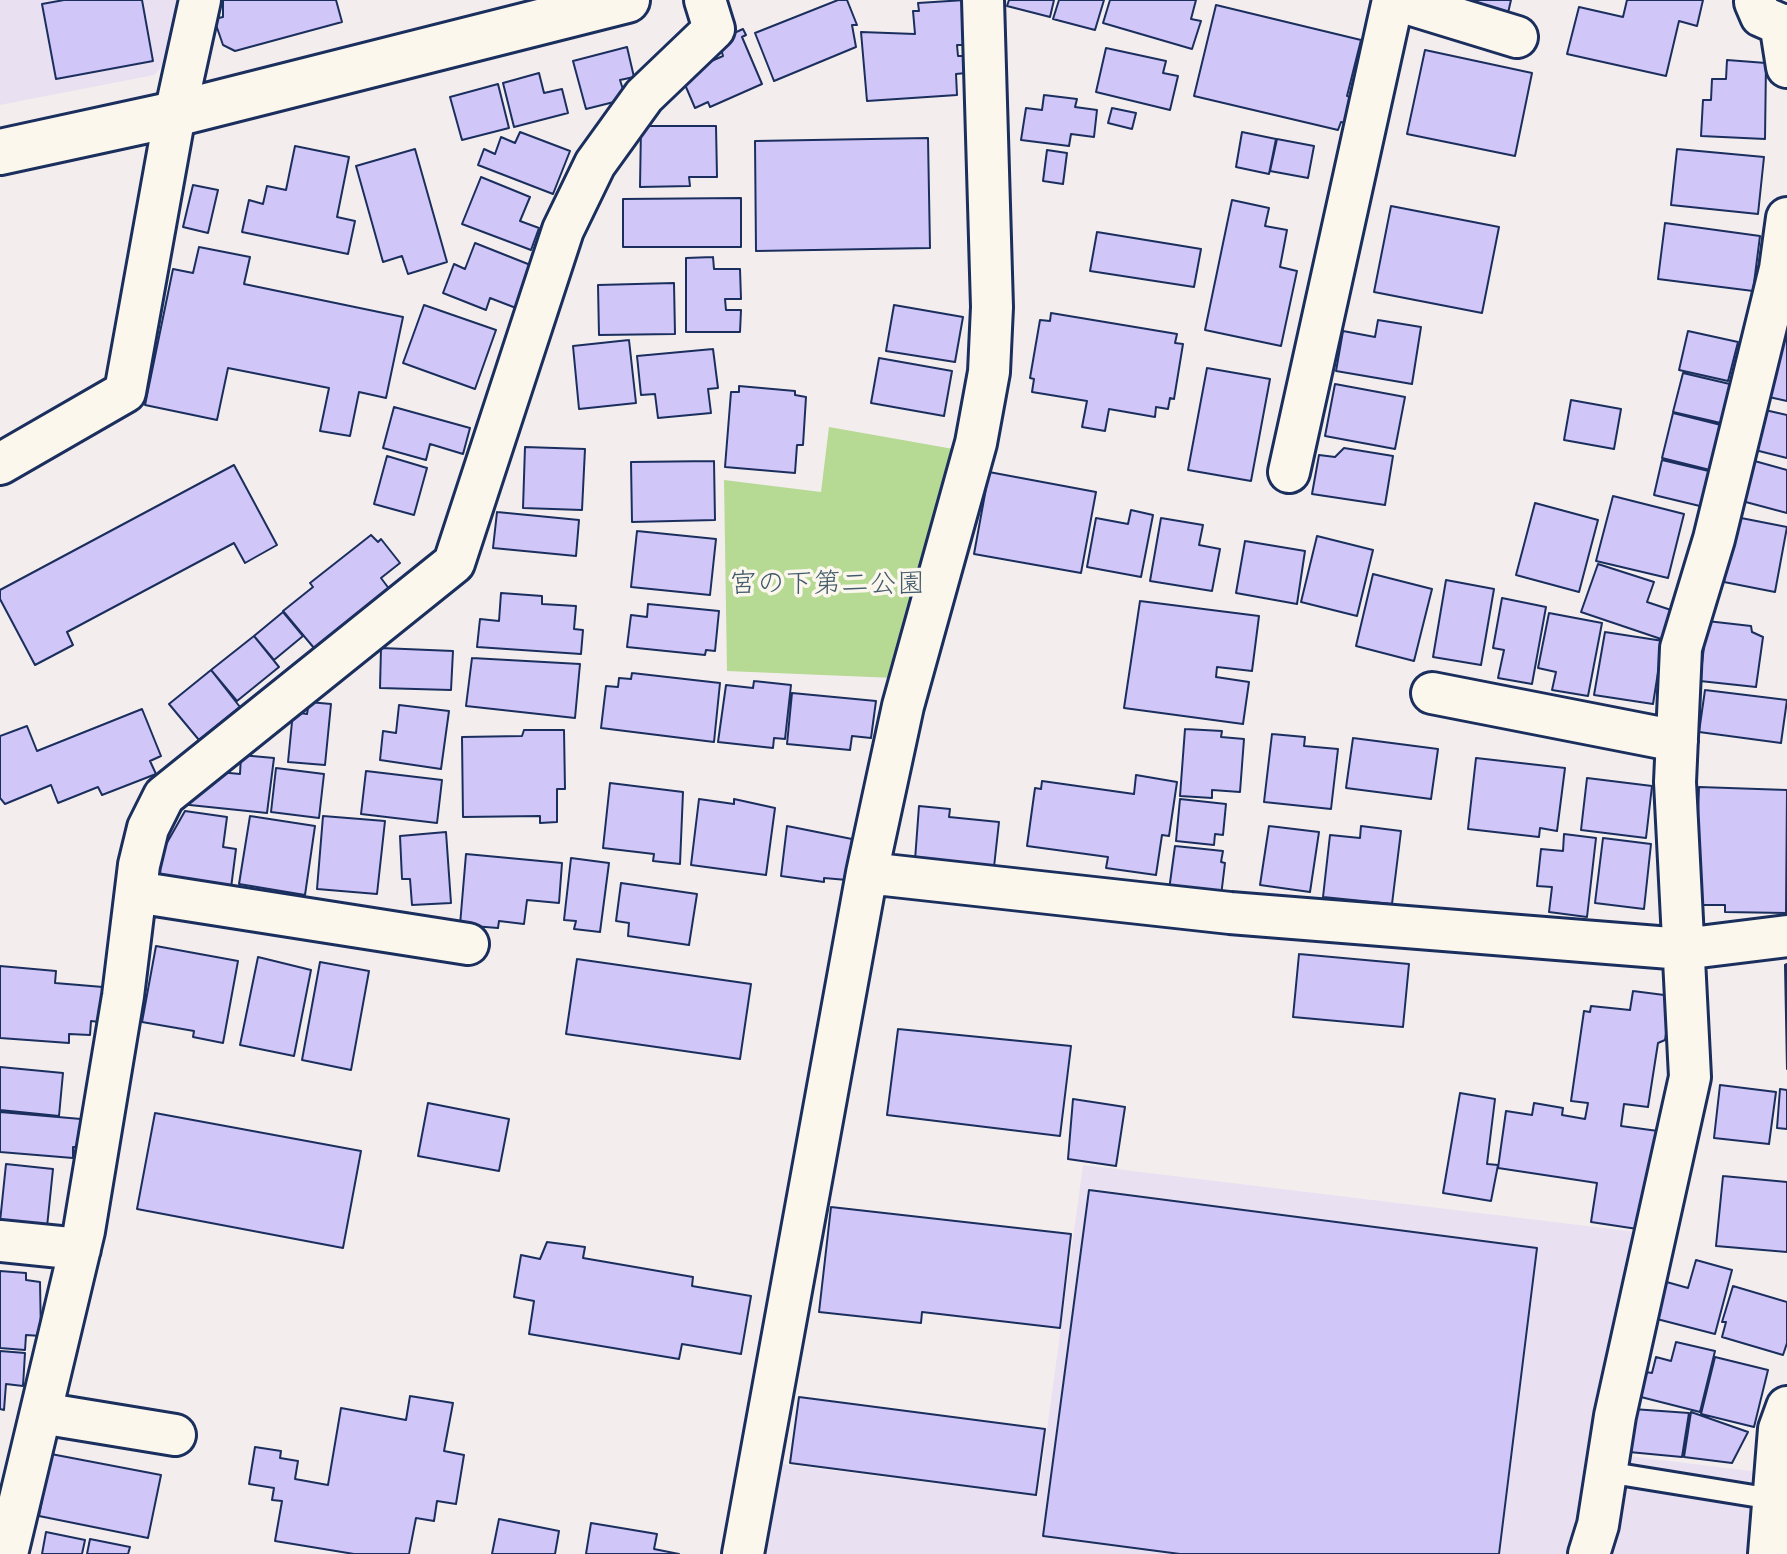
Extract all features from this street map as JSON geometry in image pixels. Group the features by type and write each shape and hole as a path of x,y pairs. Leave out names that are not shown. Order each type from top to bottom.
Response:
{"street":[{"path":"0,464 125,392 175,114 200,0"},
{"path":"0,152 175,114 627,0"},
{"path":"7,1554 25,1433 80,1249 104,1120 148,828 164,796 454,563 563,230 595,164 644,96 714,29 705,0"},
{"path":"743,1554 867,873 903,706 976,443 989,372 992,307 983,0"},
{"path":"1289,472 1395,0 1517,37"},
{"path":"1755,2 1761,16 1786,26 1782,35 1787,67"},
{"path":"1589,1554 1598,1525 1615,1416 1690,1077 1675,782 1681,648 1737,448 1780,269 1787,218"},
{"path":"1432,693 1677,741"},
{"path":"867,873 1230,913 1683,949 1787,936"},
{"path":"136,892 468,944"},
{"path":"0,1241 80,1249"},
{"path":"1769,1554 1780,1494 1779,1429 1787,1407"},
{"path":"25,1433 175,1435"}],"lane":[{"path":"1606,1472 1780,1494"}],"shaded area":[{"path":"0,0 189,0 178,52 154,75 0,105"},
{"path":"1083,1165 1645,1233 1596,1452 1759,1472 1787,1554 766,1554 781,1464 1038,1496"}],"green space":[{"name":"宮の下第二公園","path":"829,427 959,450 895,678 727,671 724,480 821,492"}],"building":[{"path":"64,0 142,0 153,61 56,79 42,4"},
{"path":"223,0 336,0 342,22 235,51 223,45 214,19 223,17"},
{"path":"838,0 847,0 857,25 852,25 856,47 774,81 755,33"},
{"path":"965,0 968,45 957,45 958,56 965,56 966,73 956,74 957,95 867,101 861,32 915,34 913,11 919,11 918,3"},
{"path":"1009,0 1054,0 1050,17 1007,6"},
{"path":"1059,0 1104,0 1095,30 1053,19"},
{"path":"1110,0 1196,0 1191,19 1201,21 1192,49 1103,23"},
{"path":"1460,0 1511,0 1508,13"},
{"path":"1627,0 1703,0 1697,26 1679,21 1666,76 1567,54 1579,7 1623,17"},
{"path":"1216,5 1361,40 1347,96 1355,98 1349,124 1341,122 1338,130 1194,96"},
{"path":"743,29 746,35 742,37 762,84 710,107 708,102 695,108 683,80 686,72 723,56 721,49 727,46 723,38"},
{"path":"627,47 634,77 620,80 626,99 586,109 573,61"},
{"path":"1106,48 1166,61 1163,73 1178,76 1170,110 1096,92"},
{"path":"1425,50 1532,73 1515,156 1407,134"},
{"path":"1727,60 1766,63 1765,139 1701,136 1703,100 1711,100 1712,79 1726,79"},
{"path":"539,73 544,93 562,89 568,113 514,127 503,83"},
{"path":"498,84 509,128 462,140 450,97"},
{"path":"1044,95 1077,99 1075,107 1097,110 1094,137 1071,134 1069,146 1021,140 1026,108 1042,110"},
{"path":"1112,108 1136,113 1132,129 1108,123"},
{"path":"641,126 716,126 717,177 689,177 690,186 640,187"},
{"path":"520,132 570,151 553,194 478,165 484,149 495,154 501,137 515,143"},
{"path":"1242,132 1276,139 1269,174 1236,167"},
{"path":"928,138 930,248 756,251 755,141"},
{"path":"1277,139 1314,146 1308,178 1270,171"},
{"path":"295,146 349,157 337,217 355,221 348,254 242,232 249,200 263,204 267,186 286,190"},
{"path":"415,149 447,262 408,274 402,256 383,262 356,166"},
{"path":"1677,149 1764,157 1758,214 1671,205"},
{"path":"1047,150 1067,153 1063,184 1043,181"},
{"path":"481,177 530,197 520,221 539,228 531,250 462,224"},
{"path":"193,185 218,190 208,233 183,227"},
{"path":"741,198 741,247 623,247 623,199"},
{"path":"1232,200 1269,208 1265,226 1287,230 1280,267 1297,271 1281,346 1205,330"},
{"path":"1391,206 1499,227 1482,313 1374,292"},
{"path":"1665,223 1760,236 1753,291 1658,279"},
{"path":"1097,232 1201,249 1194,287 1090,271"},
{"path":"475,243 533,266 516,308 490,298 486,310 443,293 454,264 465,269"},
{"path":"199,247 250,257 244,284 403,317 386,398 359,392 350,436 320,431 329,388 228,368 217,420 145,405 173,269 193,273"},
{"path":"713,257 714,269 740,269 741,299 725,299 726,310 741,310 740,332 686,332 686,258"},
{"path":"674,283 675,334 599,335 598,285"},
{"path":"424,305 496,330 475,389 403,363"},
{"path":"894,305 963,317 955,362 886,351"},
{"path":"1051,313 1177,334 1175,343 1183,344 1174,399 1170,398 1168,409 1156,407 1155,417 1109,409 1105,431 1082,427 1087,401 1032,392 1034,379 1030,378 1040,320 1050,321"},
{"path":"1378,320 1421,327 1412,384 1336,371 1343,331 1375,337"},
{"path":"1688,331 1738,342 1728,381 1679,370"},
{"path":"1787,334 1787,401 1769,397"},
{"path":"629,340 636,403 579,409 573,346"},
{"path":"713,349 718,388 708,389 711,413 658,418 655,394 641,395 637,356"},
{"path":"879,358 952,371 944,416 871,403"},
{"path":"1207,368 1270,379 1251,481 1188,470"},
{"path":"1683,373 1734,385 1725,424 1673,412"},
{"path":"1335,384 1405,397 1395,449 1325,436"},
{"path":"739,386 795,391 795,395 806,397 803,445 797,445 795,473 725,467 731,392 739,392"},
{"path":"1571,400 1621,409 1614,449 1564,440"},
{"path":"394,407 470,428 463,454 430,444 426,460 383,448"},
{"path":"1765,410 1787,415 1787,458 1755,450"},
{"path":"1673,413 1725,426 1714,471 1662,458"},
{"path":"525,447 585,449 582,510 523,508"},
{"path":"1344,448 1393,456 1385,505 1312,494 1319,455 1335,457"},
{"path":"387,456 427,468 414,515 374,504"},
{"path":"1662,460 1713,472 1704,507 1654,495"},
{"path":"1751,460 1787,470 1787,513 1742,501"},
{"path":"714,461 715,520 632,522 631,462"},
{"path":"234,465 277,545 245,563 234,543 67,632 73,645 35,665 0,599 0,590"},
{"path":"989,472 1096,492 1081,573 974,554"},
{"path":"1613,496 1684,514 1668,578 1596,561"},
{"path":"1535,503 1598,520 1579,592 1516,575"},
{"path":"1131,510 1153,515 1141,577 1087,567 1096,518 1128,524"},
{"path":"497,512 579,520 576,556 493,548"},
{"path":"1736,517 1787,527 1775,592 1724,582"},
{"path":"1161,518 1203,525 1199,545 1220,549 1212,591 1150,581"},
{"path":"637,531 716,539 710,595 631,587"},
{"path":"371,535 378,542 381,539 400,563 381,578 390,590 319,654 283,611 313,587 310,583"},
{"path":"1317,536 1373,550 1357,616 1301,602"},
{"path":"1245,541 1305,551 1297,604 1236,593"},
{"path":"1598,564 1654,582 1647,602 1674,611 1664,640 1581,612"},
{"path":"1373,574 1432,589 1414,661 1356,646"},
{"path":"1446,580 1494,589 1481,665 1433,657"},
{"path":"501,593 542,596 542,604 576,606 574,629 583,630 581,654 477,647 480,619 499,621"},
{"path":"1502,598 1546,607 1532,684 1498,678 1504,650 1493,648"},
{"path":"1140,601 1259,616 1252,671 1217,667 1216,677 1249,682 1243,724 1124,708"},
{"path":"648,604 719,611 715,651 706,650 705,655 627,647 631,615 647,617"},
{"path":"283,612 303,636 274,660 254,636"},
{"path":"1549,613 1602,623 1588,696 1552,690 1556,672 1538,668"},
{"path":"1707,621 1751,626 1752,632 1763,637 1756,687 1700,681"},
{"path":"1605,632 1663,641 1653,704 1594,695"},
{"path":"254,636 279,667 237,701 211,670"},
{"path":"381,648 453,651 451,690 380,688"},
{"path":"472,658 580,664 575,718 466,706"},
{"path":"211,670 240,707 199,740 169,704"},
{"path":"632,673 720,683 714,742 601,728 606,686 618,687 619,678 631,679"},
{"path":"754,681 791,685 785,739 774,738 773,748 718,742 726,685 753,688"},
{"path":"1705,690 1787,700 1781,743 1699,732"},
{"path":"792,693 876,701 871,738 852,736 850,750 787,744"},
{"path":"309,702 331,704 325,765 288,762 293,712 307,714"},
{"path":"399,705 449,711 441,769 380,760 383,731 396,733"},
{"path":"142,709 161,756 150,761 156,774 102,795 98,787 58,803 51,785 5,804 0,798 0,736 27,726 37,751"},
{"path":"1185,729 1222,731 1221,737 1244,739 1240,792 1212,790 1212,798 1180,796"},
{"path":"524,730 564,730 565,789 557,789 557,822 540,823 540,816 463,817 462,737 522,736"},
{"path":"1272,734 1305,737 1304,746 1338,749 1331,809 1264,802"},
{"path":"1353,738 1438,749 1431,799 1346,788"},
{"path":"241,755 274,758 267,813 180,804 219,772 240,774"},
{"path":"1476,758 1565,768 1557,831 1540,828 1539,837 1468,829"},
{"path":"276,768 324,774 319,818 271,812"},
{"path":"366,771 442,780 437,823 361,814"},
{"path":"1136,775 1177,782 1169,836 1162,835 1156,875 1106,868 1108,857 1027,846 1035,788 1041,789 1042,781 1134,794"},
{"path":"1587,778 1652,786 1646,838 1581,830"},
{"path":"610,783 683,792 680,864 653,861 654,854 603,848"},
{"path":"1699,787 1787,790 1786,913 1725,912 1725,905 1695,905"},
{"path":"699,799 734,804 734,799 775,808 766,875 691,865"},
{"path":"1180,799 1226,804 1223,835 1215,834 1214,845 1176,841"},
{"path":"919,806 950,809 949,817 999,822 994,867 915,860"},
{"path":"185,811 227,817 223,847 236,849 231,888 157,877 160,855"},
{"path":"250,816 315,826 305,895 239,884"},
{"path":"323,816 385,821 377,894 317,889"},
{"path":"787,826 852,839 847,880 824,878 824,882 781,876"},
{"path":"1269,826 1319,832 1310,892 1260,885"},
{"path":"1361,826 1401,831 1392,904 1323,897 1330,835 1360,838"},
{"path":"446,832 451,903 412,905 410,879 402,879 400,836"},
{"path":"1564,834 1596,838 1587,917 1549,912 1552,887 1537,886 1541,849 1563,851"},
{"path":"1603,838 1651,844 1644,909 1595,903"},
{"path":"1175,846 1223,851 1221,862 1225,863 1221,896 1169,890"},
{"path":"466,854 562,863 559,903 527,900 524,924 499,921 498,928 460,925"},
{"path":"571,858 609,863 600,932 574,929 576,921 564,920"},
{"path":"621,883 697,894 689,945 628,936 629,923 616,921"},
{"path":"156,946 238,961 223,1043 193,1037 194,1031 142,1022"},
{"path":"1299,954 1409,964 1403,1027 1293,1017"},
{"path":"258,957 311,970 294,1056 240,1045"},
{"path":"577,959 751,984 740,1059 566,1034"},
{"path":"320,962 369,971 351,1070 302,1060"},
{"path":"1787,964 1787,1069 1785,965"},
{"path":"0,966 56,971 55,983 103,987 99,1022 91,1021 90,1035 69,1034 69,1043 0,1038"},
{"path":"1633,991 1672,996 1665,1040 1658,1043 1648,1107 1624,1104 1621,1126 1658,1131 1644,1230 1591,1222 1597,1183 1498,1168 1506,1111 1532,1115 1534,1103 1563,1108 1562,1115 1585,1119 1588,1103 1571,1101 1584,1011 1590,1012 1591,1006 1630,1010"},
{"path":"898,1029 1071,1046 1060,1136 887,1115"},
{"path":"0,1067 63,1073 59,1116 0,1110"},
{"path":"1720,1085 1776,1092 1769,1144 1714,1138"},
{"path":"1780,1089 1787,1090 1787,1129 1777,1128"},
{"path":"1460,1093 1495,1099 1487,1164 1498,1165 1491,1201 1443,1193"},
{"path":"1073,1099 1125,1107 1116,1166 1068,1159"},
{"path":"428,1103 509,1119 499,1171 418,1156"},
{"path":"0,1112 81,1119 79,1147 73,1147 73,1158 0,1152"},
{"path":"155,1113 361,1151 343,1248 137,1209"},
{"path":"6,1164 53,1169 47,1227 0,1222"},
{"path":"1723,1176 1787,1182 1787,1252 1716,1246"},
{"path":"1089,1190 1537,1248 1499,1554 1180,1554 1043,1536"},
{"path":"831,1207 1071,1234 1060,1328 922,1312 921,1323 819,1312"},
{"path":"547,1242 585,1247 583,1258 693,1277 692,1286 751,1296 741,1354 682,1344 679,1359 529,1334 534,1301 514,1297 521,1255 540,1259"},
{"path":"1696,1260 1732,1270 1715,1334 1653,1318 1663,1281 1688,1288"},
{"path":"0,1271 26,1273 26,1280 40,1282 41,1336 26,1335 25,1350 0,1348"},
{"path":"1733,1286 1787,1302 1787,1343 1783,1355 1722,1337 1726,1322 1722,1322"},
{"path":"1676,1342 1715,1351 1700,1412 1633,1395 1639,1371 1652,1373 1656,1357 1671,1361"},
{"path":"0,1351 25,1353 23,1386 6,1384 4,1410 0,1409"},
{"path":"1715,1357 1768,1370 1754,1427 1701,1414"},
{"path":"410,1396 453,1403 444,1451 464,1455 456,1504 437,1501 434,1521 416,1518 409,1554 354,1554 275,1541 282,1501 272,1500 274,1488 249,1484 255,1447 281,1451 280,1458 298,1461 295,1479 328,1485 341,1408 406,1420"},
{"path":"799,1397 1045,1429 1036,1495 790,1463"},
{"path":"1633,1409 1689,1413 1682,1457 1629,1452"},
{"path":"1691,1412 1748,1432 1732,1463 1684,1457"},
{"path":"51,1454 161,1475 148,1538 39,1516"},
{"path":"499,1519 559,1531 555,1554 492,1554"},
{"path":"591,1523 657,1534 654,1549 679,1554 586,1554"},
{"path":"46,1532 85,1540 82,1554 42,1554"},
{"path":"90,1539 130,1547 128,1554 87,1554"}]}
